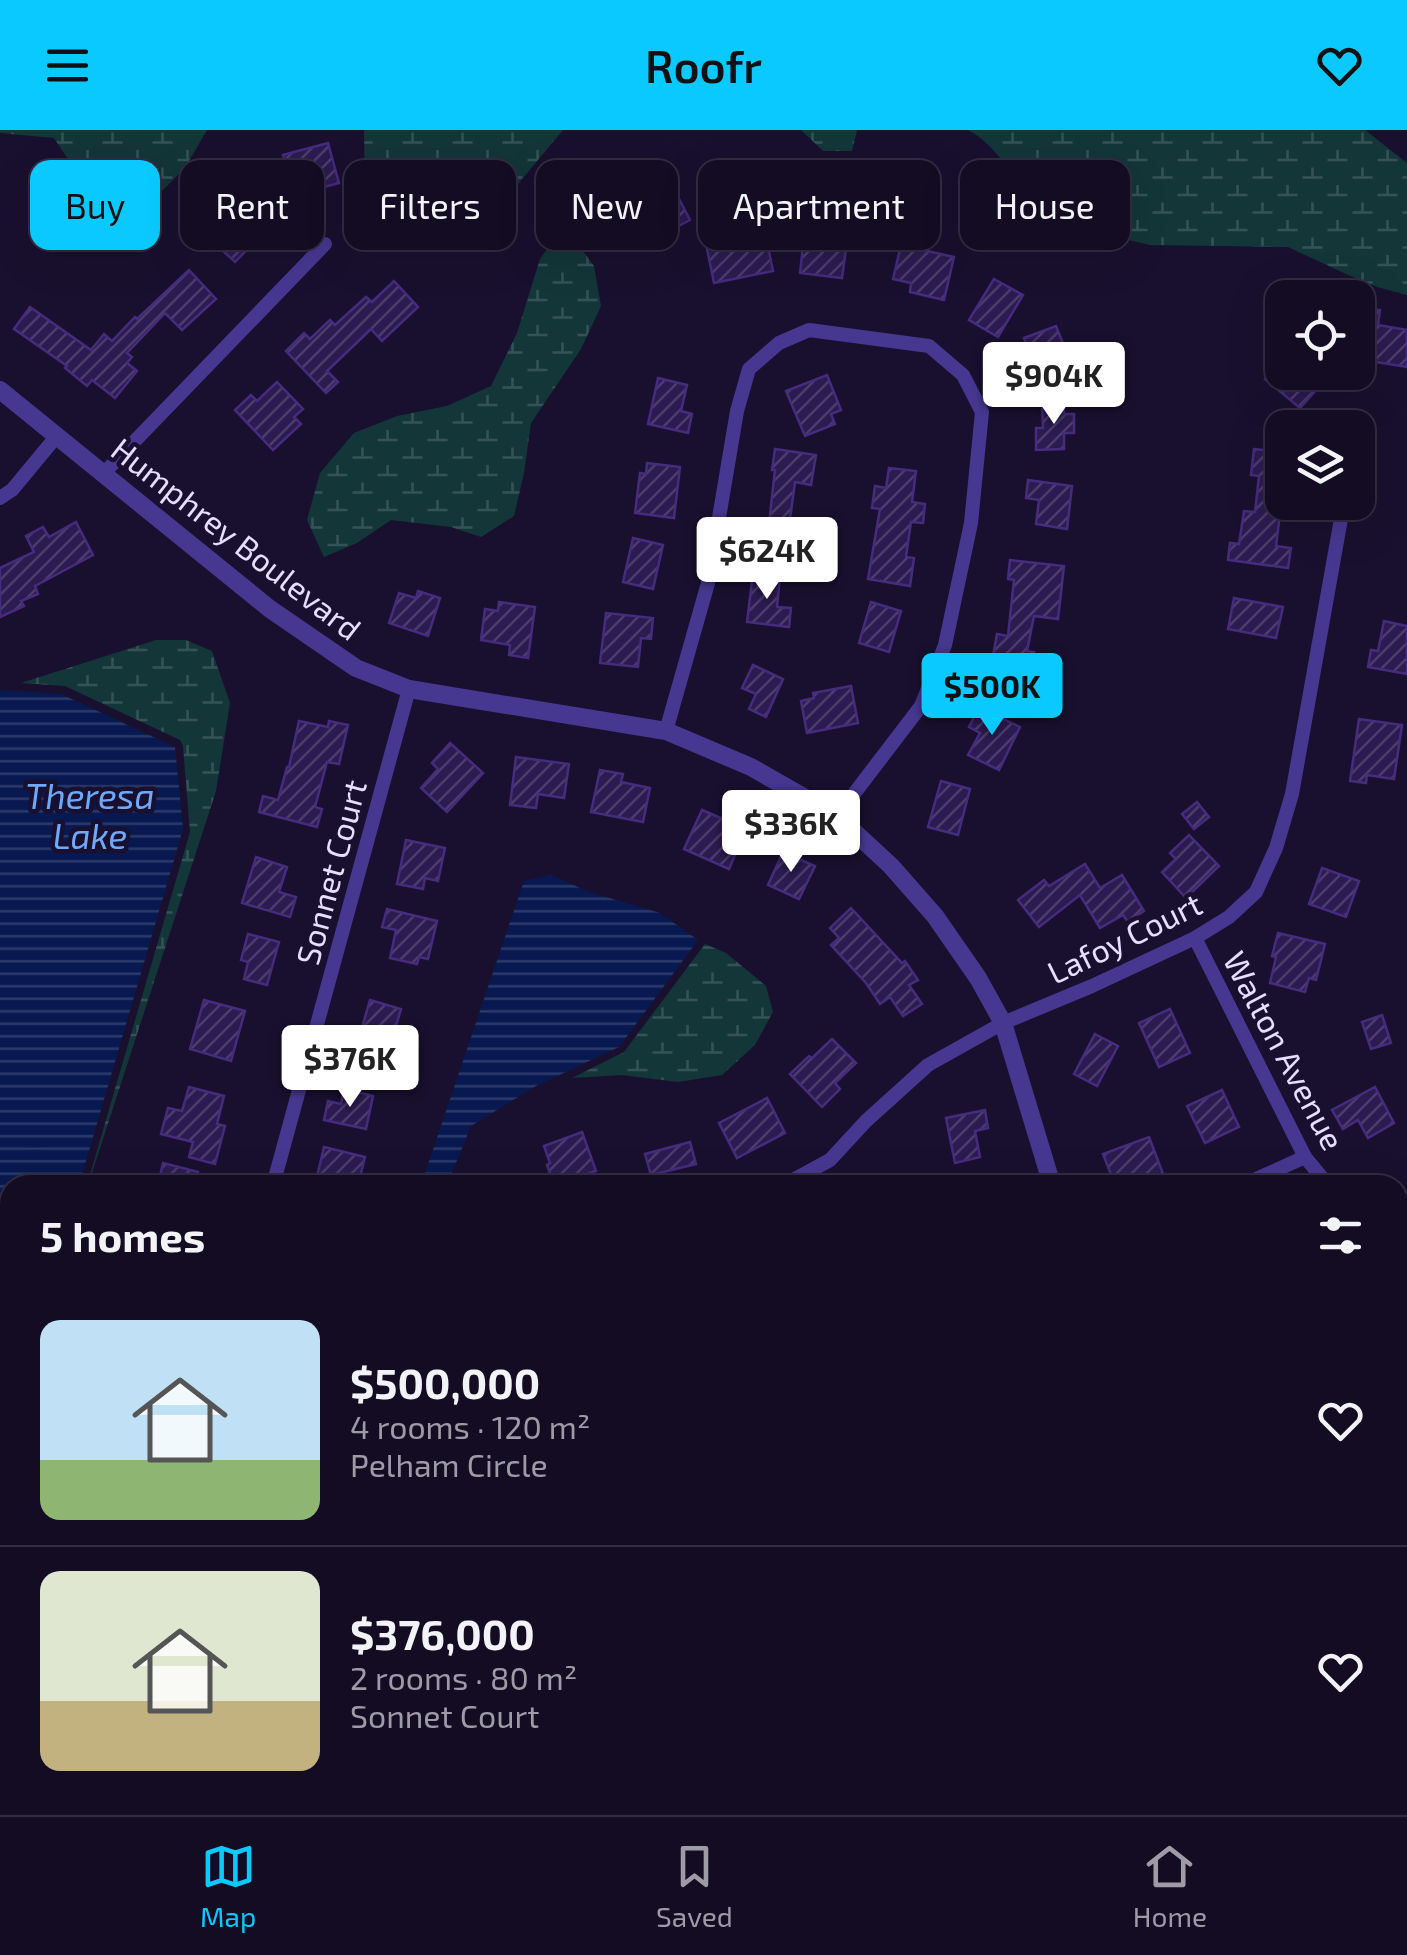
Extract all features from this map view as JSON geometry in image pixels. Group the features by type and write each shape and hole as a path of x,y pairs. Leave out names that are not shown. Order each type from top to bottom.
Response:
{"street":[{"path":"102,474 325,244"},
{"path":"666,731 708,583 737,411 749,369 778,343 809,330 929,346 963,375 982,412 971,523 945,645 921,706 837,816"},
{"name":"Humphrey Boulevard","path":"0,390 270,608 356,668 409,688 666,731 751,767 837,816 892,866 935,916 978,978 1003,1023 1049,1175"},
{"path":"0,498 12,490 56,437"},
{"name":"Lafoy Court","path":"806,1175 830,1160 928,1065 1003,1023 1195,938 1229,917 1256,892 1276,848 1292,794 1341,520"},
{"name":"Sonnet Court","path":"276,1175 409,688"},
{"name":"Walton Avenue","path":"1195,938 1304,1157 1319,1175"},
{"path":"1265,1175 1304,1157"}],"green space":[{"path":"207,130 190,160 180,160 180,173 160,193 160,160 69,160 54,138 0,133"},
{"path":"364,130 563,130 516,186 516,160 364,160"},
{"path":"801,130 857,130 852,151 823,151"},
{"path":"968,130 1365,130 1407,163 1407,295 1377,287 1375,280 1360,280 1288,247 1150,245 1130,240 1130,160 1002,160"},
{"path":"546,250 582,250 594,266 601,306 581,349 531,423 514,516 481,537 451,527 391,520 357,543 324,557 307,520 320,473 354,433 397,416 447,406 491,386 517,333"},
{"path":"156,640 186,640 212,651 230,703 216,791 91,1175 190,832 183,746 180,740 65,686 21,683"},
{"path":"705,944 726,953 766,986 773,1012 755,1045 722,1075 678,1082 622,1075 572,1078 624,1052"}],"water":[{"name":"Theresa Lake","path":"0,690 61,694 175,747 183,829 82,1175 0,1175"},
{"path":"551,875 589,892 660,913 698,940 619,1047 536,1086 471,1126 451,1175 424,1175 524,881"}],"building":[{"path":"328,143 339,183 324,187 324,160 284,160 283,155"},
{"path":"678,197 690,220 678,226"},
{"path":"222,250 247,250 235,262"},
{"path":"707,250 769,250 773,271 714,283"},
{"path":"802,250 846,250 842,278 800,273"},
{"path":"900,250 954,257 944,300 910,292 911,283 893,279"},
{"path":"189,270 216,299 182,330 165,313 127,353 132,357 127,363 137,371 115,398 92,380 87,386 67,366 14,329 30,307 91,350 104,334 112,341"},
{"path":"994,279 1023,295 998,337 969,320"},
{"path":"394,281 418,307 382,341 371,329 327,371 338,382 326,393 286,351 304,333 310,339 330,320 335,325 366,297 372,302"},
{"path":"1375,309 1380,310 1378,325 1407,330 1407,367 1376,362 1375,370"},
{"path":"1056,326 1070,361 1083,357 1088,371 1035,391 1026,367 1034,364 1024,338"},
{"path":"827,375 841,410 831,414 835,424 805,436 786,391"},
{"path":"658,378 687,385 681,411 692,414 688,433 648,424"},
{"path":"277,382 303,409 294,417 301,424 273,450 235,410 251,395 257,401"},
{"path":"1278,390 1316,390 1300,408"},
{"path":"1042,403 1064,403 1064,414 1074,414 1074,433 1064,433 1064,449 1036,450 1036,428 1043,428"},
{"path":"775,449 816,455 811,485 795,482 790,519 801,520 797,559 772,557 774,534 768,533"},
{"path":"1254,449 1265,450 1265,520 1279,520 1276,546 1291,548 1288,568 1228,560 1230,543 1239,544 1244,511 1255,512 1259,476 1251,475"},
{"path":"647,463 680,467 674,518 635,513 640,473 646,474"},
{"path":"889,468 916,471 912,502 925,504 923,523 911,522 906,557 914,558 910,586 868,579 880,509 872,508 875,486 886,488"},
{"path":"1028,480 1072,486 1067,529 1036,524 1039,500 1026,498"},
{"path":"76,522 93,555 35,586 38,594 21,601 24,606 0,617 0,568 34,552 26,536 43,527 49,537"},
{"path":"633,538 663,545 653,589 623,582"},
{"path":"1010,560 1064,566 1058,619 1034,616 1027,651 1034,652 1027,691 988,683 997,634 1008,636 1014,580 1008,579"},
{"path":"753,573 780,576 777,607 791,608 789,627 747,622"},
{"path":"418,591 440,598 428,636 389,623 399,593 416,598"},
{"path":"1234,598 1283,607 1276,638 1228,629"},
{"path":"499,602 535,607 528,658 509,655 510,645 481,640 485,609 498,611"},
{"path":"871,602 901,611 889,652 859,643"},
{"path":"606,613 653,618 651,639 641,638 638,667 600,663"},
{"path":"1384,621 1407,626 1407,674 1368,667 1371,650 1378,651"},
{"path":"753,665 783,679 766,717 749,709 756,694 742,688"},
{"path":"851,686 858,723 807,733 801,701 814,698 813,693"},
{"path":"979,707 1020,727 999,770 968,755 980,733 969,727"},
{"path":"1359,719 1402,725 1394,779 1367,775 1366,783 1350,781"},
{"path":"299,721 328,727 329,721 348,725 339,764 327,762 315,807 322,809 317,827 259,812 263,796 278,800"},
{"path":"450,743 483,773 447,812 421,788 438,769 432,763"},
{"path":"516,757 569,764 564,798 538,794 536,808 510,805"},
{"path":"600,770 623,774 621,782 650,788 643,822 591,812"},
{"path":"941,781 970,789 958,835 928,827"},
{"path":"1197,802 1209,817 1194,829 1182,814"},
{"path":"702,810 730,822 733,815 749,822 729,869 684,849"},
{"path":"1189,835 1219,866 1186,898 1162,872 1176,859 1170,853"},
{"path":"406,840 445,848 438,881 425,878 423,889 397,884"},
{"path":"783,852 815,866 799,899 768,885"},
{"path":"256,857 287,867 279,892 296,897 290,917 242,903"},
{"path":"1085,864 1100,888 1122,875 1144,911 1128,922 1123,915 1100,928 1080,895 1039,927 1018,900 1044,880 1049,886"},
{"path":"1322,868 1359,881 1346,917 1309,904"},
{"path":"851,908 902,963 905,961 918,980 909,985 922,1004 903,1016 890,997 880,1004 831,945 839,938 830,928"},
{"path":"387,909 437,921 428,959 419,957 417,964 390,958 396,930 382,927"},
{"path":"1278,933 1325,944 1316,980 1309,978 1305,992 1270,983"},
{"path":"248,934 279,942 267,985 244,979 248,962 241,960"},
{"path":"204,1000 245,1011 231,1061 190,1049"},
{"path":"370,1000 401,1009 386,1060 344,1048 350,1028 361,1031"},
{"path":"1170,1009 1190,1053 1159,1067 1139,1023"},
{"path":"1382,1015 1391,1043 1371,1049 1362,1022"},
{"path":"1095,1034 1118,1046 1097,1086 1074,1074"},
{"path":"832,1039 856,1063 835,1083 840,1089 822,1107 790,1074"},
{"path":"189,1087 224,1096 217,1124 225,1126 215,1164 189,1157 193,1142 161,1134 168,1108 182,1111"},
{"path":"1375,1087 1394,1123 1368,1138 1358,1120 1343,1129 1332,1110"},
{"path":"344,1089 373,1096 366,1129 324,1120 328,1101 341,1104"},
{"path":"1222,1090 1239,1127 1205,1143 1187,1106"},
{"path":"767,1098 785,1133 737,1158 719,1123"},
{"path":"985,1110 988,1128 975,1131 980,1157 955,1163 946,1118"},
{"path":"582,1132 596,1171 550,1175 544,1146"},
{"path":"1149,1137 1163,1175 1111,1175 1103,1154"},
{"path":"690,1142 696,1164 651,1175 645,1154"},
{"path":"324,1147 365,1157 360,1175 317,1175"},
{"path":"163,1163 198,1172 197,1175 160,1175"}]}
